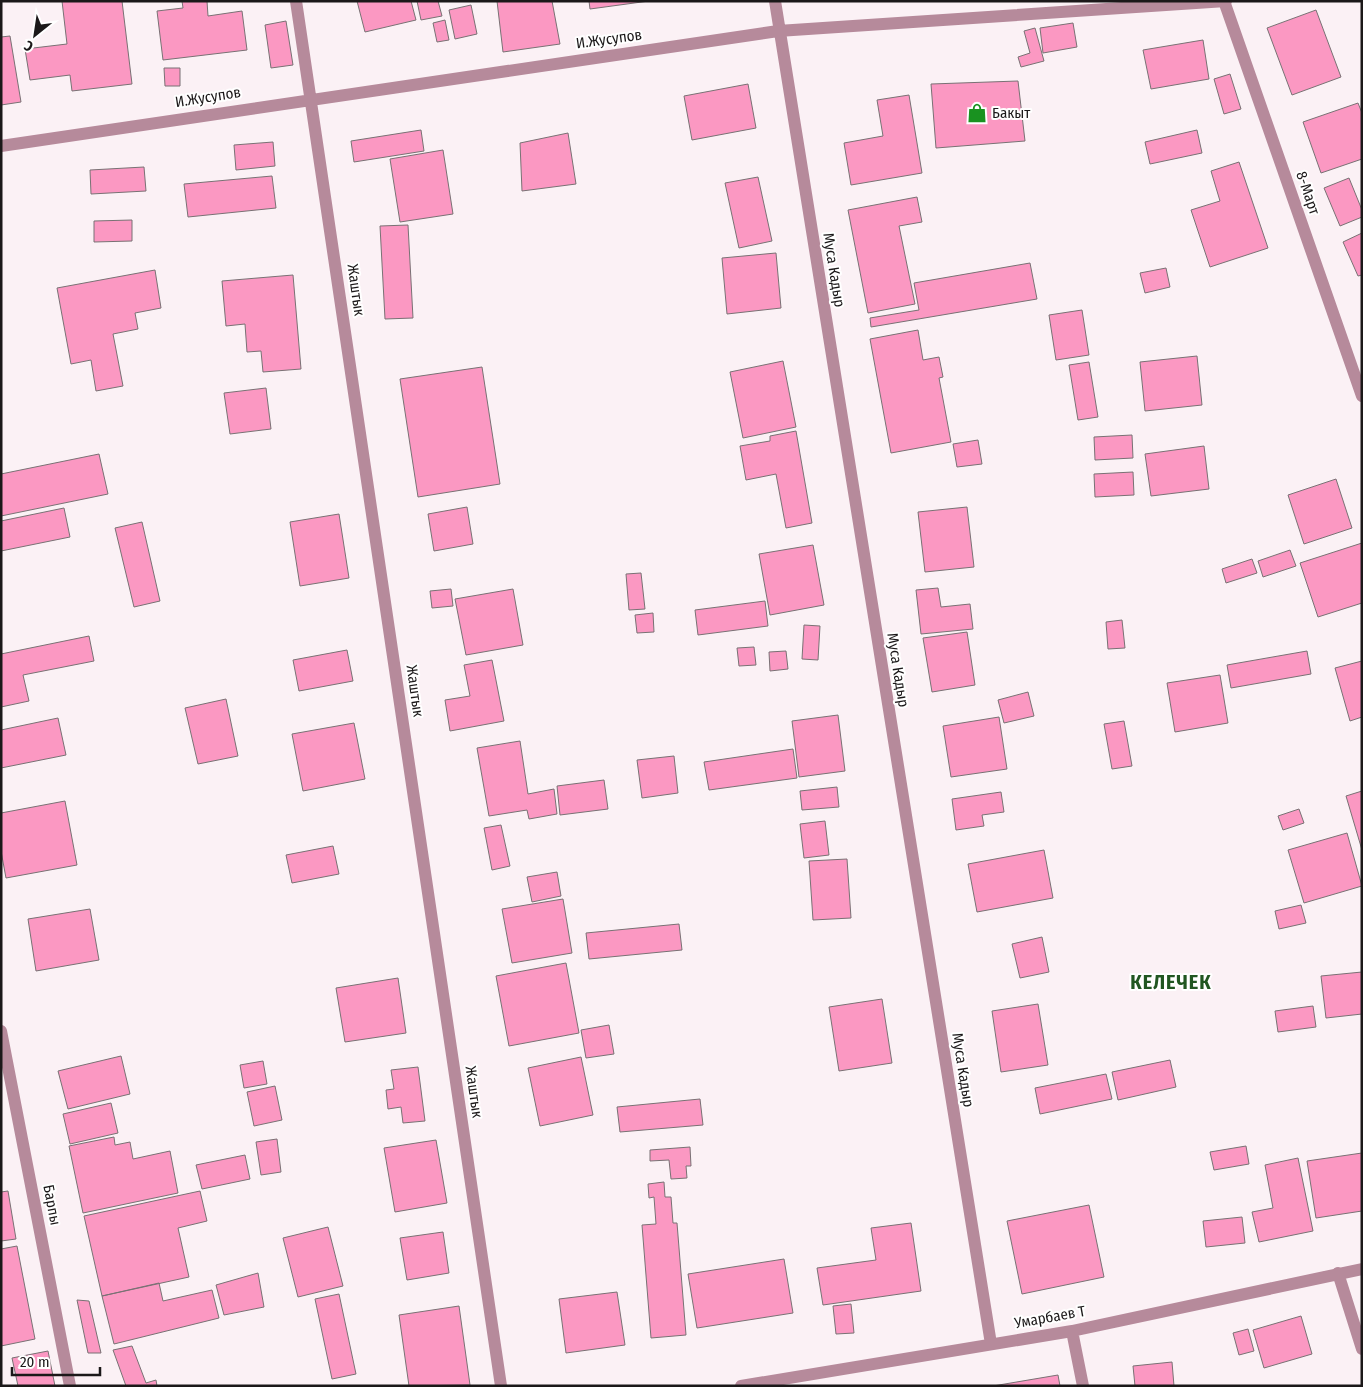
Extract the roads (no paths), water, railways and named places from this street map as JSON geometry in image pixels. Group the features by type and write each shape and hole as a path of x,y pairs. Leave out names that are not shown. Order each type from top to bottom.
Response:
{"street":[{"name":"Жаштык","path":"296,1 312,98 501,1386"},
{"name":"Муса Кадыр","path":"775,1 778,31 991,1344"},
{"name":"И.Жусупов","path":"1,146 312,98 778,31 1225,1"},
{"name":"8-Март","path":"1225,1 1362,396"},
{"name":"Барпы","path":"1,1031 70,1386"},
{"name":"Умарбаев Т","path":"741,1386 1072,1331 1362,1269"},
{"path":"1338,1273 1362,1349"},
{"path":"1072,1331 1083,1386"}],"place":[{"name":"Бакыт","path":"977,113"}],"district":[{"name":"КЕЛЕЧЕК","path":"1171,982"}]}
